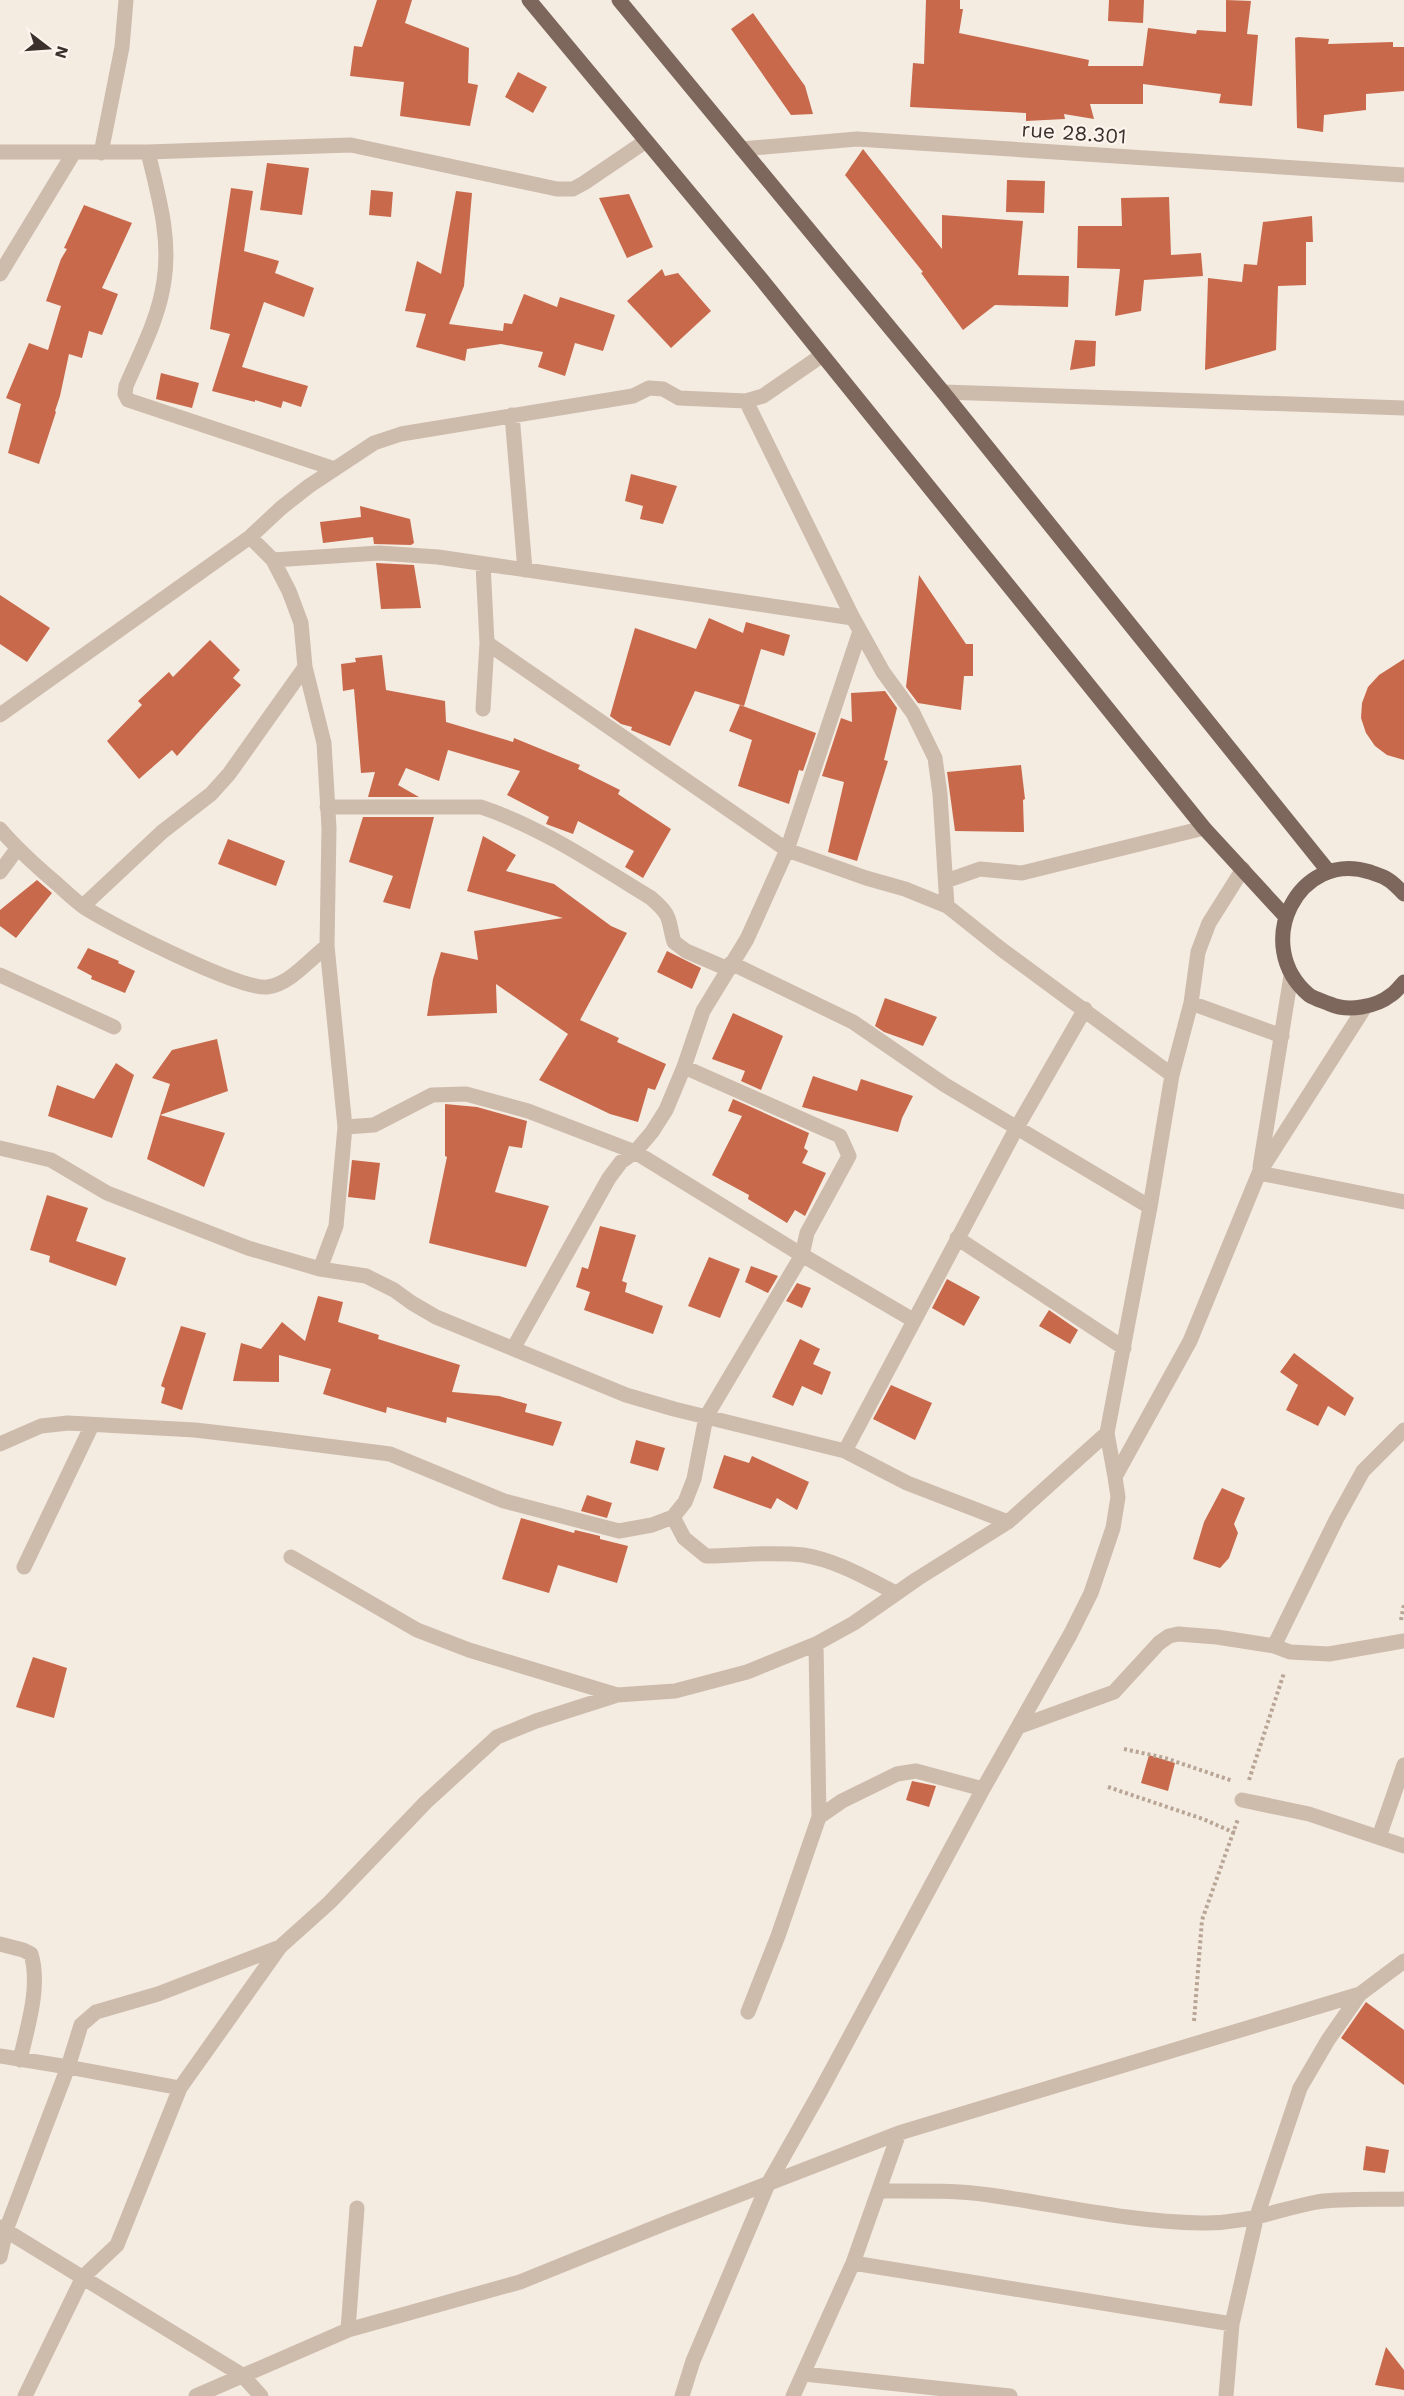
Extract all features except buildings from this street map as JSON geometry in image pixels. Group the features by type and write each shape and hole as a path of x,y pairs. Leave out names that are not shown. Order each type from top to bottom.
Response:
{"main road":[{"path":"529,0 1204,828 1285,916"},
{"path":"619,0 944,392 1329,872"},
{"path":"1404,894 1387,878 1358,868 1329,872 1304,886 1285,916 1281,932 1283,955 1292,976 1311,996 1336,1007 1365,1007 1391,996 1404,982"}],"street":[{"path":"101,153 122,47 126,0"},
{"name":"rue 28.301","path":"742,149 857,139 1404,175"},
{"path":"0,152 73,154 351,145 557,189 573,189 646,141"},
{"path":"148,152 163,213 166,250 164,281 150,330 126,386 125,394 128,400 335,470"},
{"path":"0,274 73,154"},
{"path":"0,715 250,537 281,508 374,443 401,435 633,396 649,388 663,389 679,398 746,401 763,396 821,356"},
{"path":"944,392 1404,408"},
{"path":"746,401 856,624 883,672 913,713 935,758 940,794 947,906"},
{"path":"512,415 525,570"},
{"path":"250,537 273,560 289,591 301,623 305,666 324,743 327,807 327,946 345,1127 336,1226 320,1269"},
{"path":"273,560 379,553 438,557 856,624"},
{"path":"483,564 487,643 483,709"},
{"path":"514,1347 609,1178 621,1162 634,1152 652,1132 666,1110 684,1067 703,1011 747,939 788,850 856,624"},
{"path":"487,643 788,850 866,878 905,889 947,906 1001,949 1172,1075"},
{"path":"83,906 162,832 211,794 235,765 305,666"},
{"path":"327,807 481,807 502,814 567,848 651,898 663,908 672,924 674,942 686,951 730,966 853,1022 945,1085 1150,1207"},
{"path":"946,880 980,868 1022,873 1204,828"},
{"path":"0,829 17,849 83,906 163,948 237,982 253,987 268,987 283,982 327,946"},
{"path":"0,872 17,849"},
{"path":"682,2396 693,2361 768,2184 1091,1593 1113,1528 1118,1497 1107,1433 1150,1207 1172,1075 1191,1003 1198,952 1209,923 1243,869"},
{"path":"0,975 114,1027"},
{"path":"1259,1173 1292,976"},
{"path":"1191,1003 1282,1036"},
{"path":"1115,1477 1190,1341 1259,1173 1365,1007"},
{"path":"845,1451 1016,1129 1085,1009"},
{"path":"0,1444 41,1426 68,1423 195,1430 390,1454 504,1501 619,1531 652,1525 673,1517 685,1502 694,1479 706,1417 802,1255 807,1233 849,1156 840,1136 684,1067"},
{"path":"345,1127 374,1125 432,1095 466,1094 528,1111 634,1152 913,1320"},
{"path":"0,1148 51,1160 107,1193 138,1207 248,1248 320,1269 366,1276 394,1290 436,1317 514,1347 626,1395 845,1451 907,1483 1008,1522"},
{"path":"1259,1173 1404,1202"},
{"path":"957,1238 1124,1348"},
{"path":"24,1567 92,1425"},
{"path":"1274,1646 1336,1520 1363,1471 1404,1430"},
{"path":"25,2396 83,2277 117,2245 180,2088 280,1947 329,1903 426,1802 497,1737 536,1721 617,1695 675,1691 747,1672 816,1644 854,1623 896,1593 1008,1522 1107,1433"},
{"path":"673,1517 684,1538 706,1556 773,1554 804,1556 839,1565 896,1593"},
{"path":"291,1557 417,1630 469,1650 617,1695"},
{"path":"1018,1726 1114,1692 1159,1643 1169,1636 1178,1634 1274,1646 1290,1652 1329,1654 1404,1641"},
{"path":"748,2012 778,1936 819,1817 816,1644"},
{"path":"1379,1837 1404,1765"},
{"path":"819,1817 842,1801 897,1774 916,1771 983,1790"},
{"path":"1245,1793 1404,1846"},
{"path":"0,1944 31,1954 34,1964 34,1991 20,2060"},
{"path":"0,2257 3,2229 68,2067 81,2025 96,2012 158,1994 280,1947"},
{"path":"1226,2396 1232,2324 1256,2219 1300,2088 1328,2040 1360,1994 1404,1961"},
{"path":"196,2396 348,2330 520,2282 899,2133 1360,1994"},
{"path":"0,2056 180,2088"},
{"path":"793,2396 853,2263 899,2133"},
{"path":"880,2192 932,2191 987,2195 1060,2208 1199,2223 1230,2223 1256,2219 1319,2202 1404,2199"},
{"path":"348,2330 357,2208"},
{"path":"3,2229 242,2375 261,2396"},
{"path":"853,2263 1232,2324"},
{"path":"804,2374 1010,2396"}],"path":[{"path":"1192,2044 1202,1920 1234,1833 1290,1652"},
{"path":"1124,1749 1165,1758 1245,1793"},
{"path":"1108,1787 1203,1819 1234,1833"}]}
